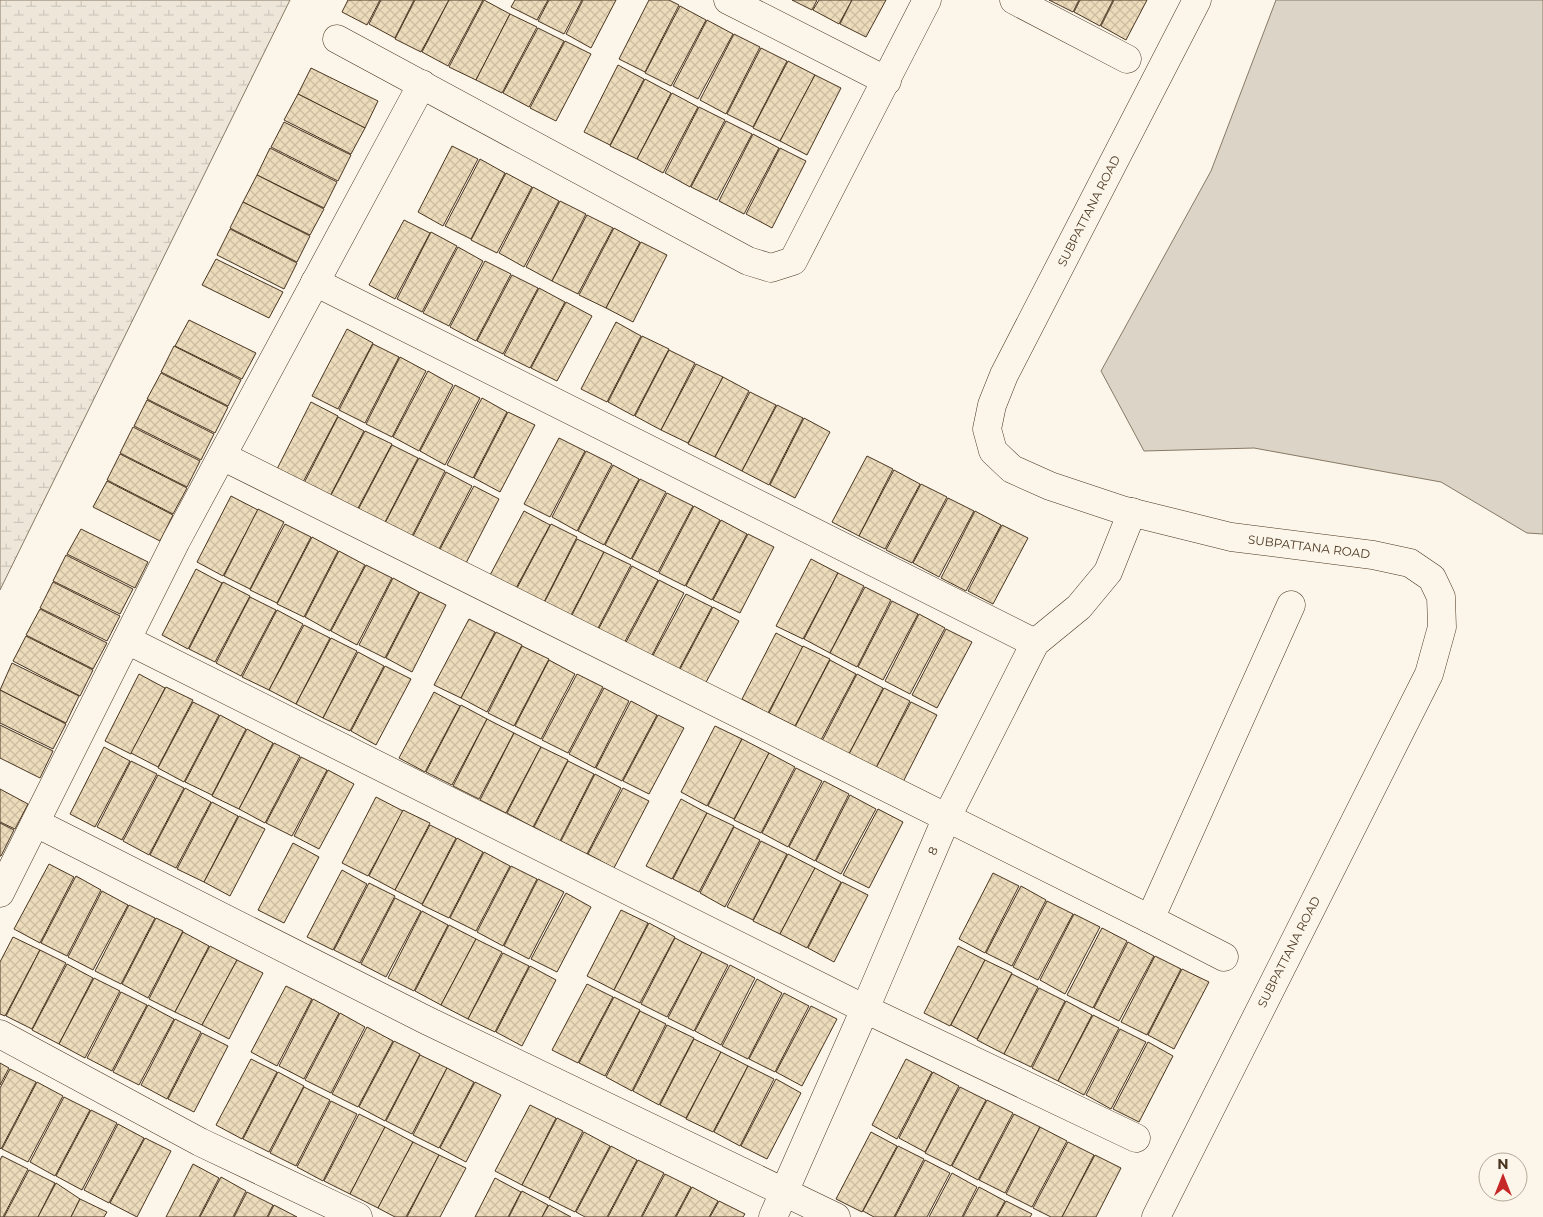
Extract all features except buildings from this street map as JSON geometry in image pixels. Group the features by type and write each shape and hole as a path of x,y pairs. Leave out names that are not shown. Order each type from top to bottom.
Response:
{"street":[{"path":"728,0 887,81"},
{"path":"337,39 748,261 771,268 793,261 928,0"},
{"path":"1014,0 1127,58"},
{"name":"SUBPATTANA ROAD","path":"1156,1217 1429,674 1442,627 1441,597 1432,578 1410,563 1374,555 1231,537 1132,512 1050,486 1012,470 993,451 987,429 992,405 1004,376 1197,0"},
{"path":"0,893 176,541 422,84"},
{"path":"315,282 1034,643"},
{"path":"222,456 1224,957"},
{"name":"8","path":"772,1217 865,1009 947,817 1034,643 1079,607 1108,572 1132,512"},
{"path":"1150,919 1291,605"},
{"path":"127,640 865,1009 1136,1138"},
{"path":"36,823 426,1020 836,1217"},
{"path":"0,1034 200,1142 358,1217"}],"green space":[{"path":"0,0 290,0 0,590"}],"shaded area":[{"path":"1276,0 1543,0 1543,534 1527,533 1441,482 1254,448 1144,451 1101,371 1211,171"}]}
